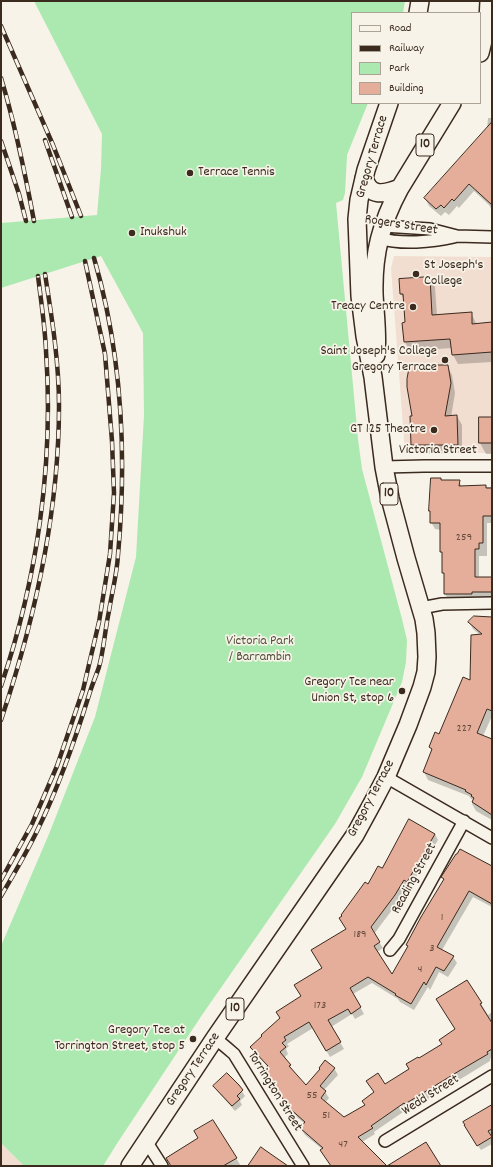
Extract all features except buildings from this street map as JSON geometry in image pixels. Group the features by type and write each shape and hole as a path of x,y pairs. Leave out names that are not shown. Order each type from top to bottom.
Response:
{"main road":[{"path":"418,12 420,1"},
{"path":"481,49 488,20 489,1"},
{"name":"Gregory Terrace","path":"130,1166 215,1038 347,847 368,812 386,776 415,708 426,672 427,643 425,626 390,498 384,467 373,377 365,336 360,296 357,219 359,200 364,178 389,104"},
{"name":"Gregory Terrace","path":"373,377 377,347 374,278 376,249 391,205 451,104"},
{"path":"364,178 367,186 375,193 382,193 400,188"},
{"name":"Rogers Street","path":"357,219 381,232"}],"street":[{"name":"Rogers Street","path":"381,232 430,229 456,236 492,237"},
{"name":"Victoria Street","path":"384,467 492,466"},
{"path":"421,608 442,604 492,603"},
{"path":"386,776 492,838"},
{"name":"Reading Street","path":"390,950 399,939 464,821"},
{"name":"Torrington Street","path":"215,1038 238,1060 302,1166"},
{"name":"Wedd Street","path":"385,1141 492,1076"},
{"path":"146,1141 162,1166"}],"shaded area":[{"name":"Saint Joseph's College Gregory Terrace","path":"394,256 492,257 492,453 405,453 391,268"},
{"path":"1,1143 24,1166 1,1166"}],"green space":[{"name":"Victoria Park / Barrambin","path":"34,1 405,1 403,12 351,12 351,104 368,104 347,155 345,193 343,200 336,203 362,469 407,640 406,662 402,682 362,777 335,824 202,1015 103,1166 24,1166 1,1143 1,946 49,834 95,717 136,557 144,415 143,333 101,256 1,288 1,223 97,215 102,134"}],"railway":[{"path":"1,26 53,145 81,216"},
{"path":"1,78 11,113 34,221"},
{"path":"45,140 72,217"},
{"path":"1,141 19,194 26,221"},
{"path":"1,896 25,855 60,780 99,667 117,569 122,480 120,405 111,331 94,258"},
{"path":"1,880 32,824 57,766 83,690 99,622 110,554 114,493 112,441 105,354 85,261"},
{"path":"1,720 34,604 50,526 55,486 58,446 59,390 55,340 45,274"},
{"path":"1,686 14,646 33,563 45,479 48,393 45,332 38,276"}],"place":[{"name":"Terrace Tennis","path":"190,173"},
{"name":"Inukshuk","path":"132,233"},
{"name":"St Joseph's College","path":"416,274"},
{"name":"Treacy Centre","path":"413,307"},
{"name":"Saint Joseph's College Gregory Terrace","path":"445,360"},
{"name":"GT 125 Theatre","path":"434,430"},
{"name":"Gregory Tce near Union St, stop 6","path":"402,691"},
{"name":"Gregory Tce at Torrington Street, stop 5","path":"193,1039"}]}
